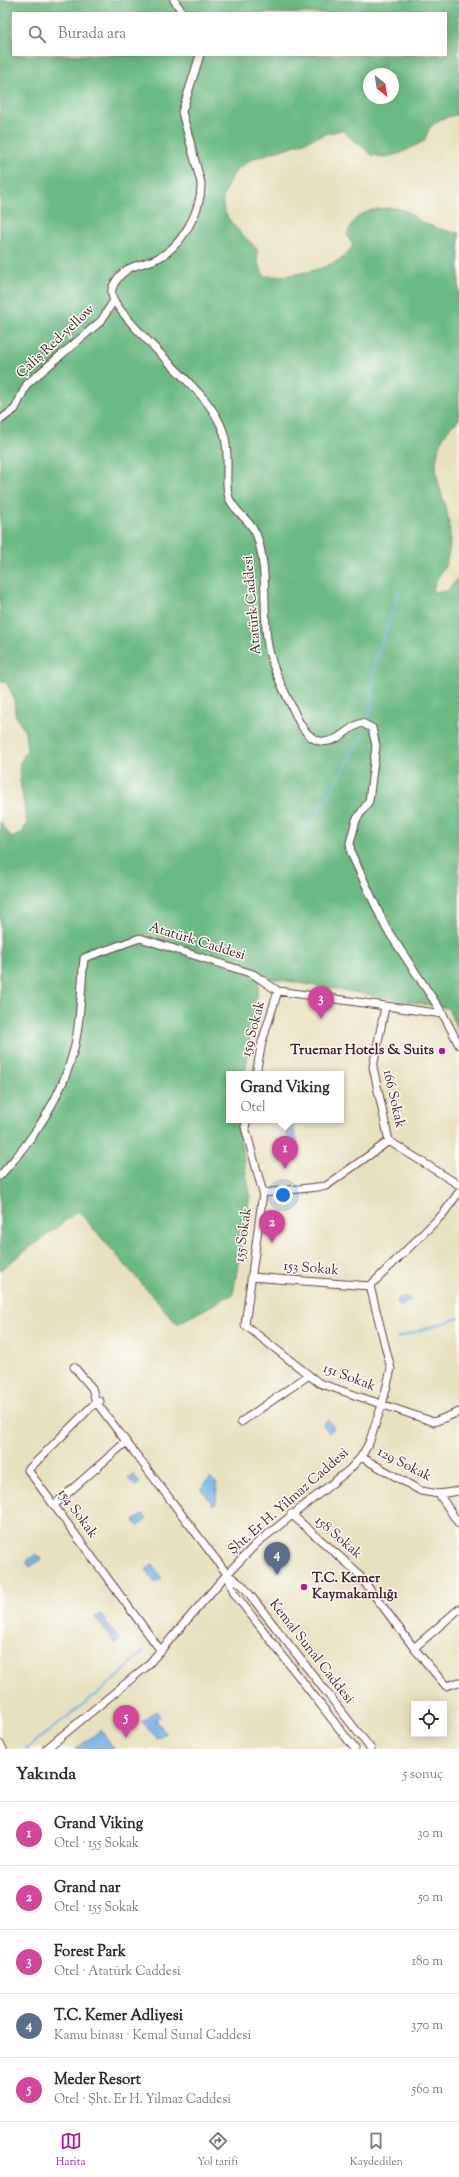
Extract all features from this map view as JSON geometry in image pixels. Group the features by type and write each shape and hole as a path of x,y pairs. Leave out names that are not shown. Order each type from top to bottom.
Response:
{"street":[{"path":"174,0 182,12"},
{"path":"114,300 112,297 112,289 119,277 128,268 160,258 173,247 192,220 200,199 201,183 182,112 200,56"},
{"name":"Çaliş Red-yellow","path":"0,420 15,409 27,384 101,321 114,300"},
{"name":"Atatürk Caddesi","path":"114,300 132,324 197,391 223,426 228,446 227,487 229,497 234,506 256,532 260,546 264,568 267,637 271,663 298,721 314,738 321,741 335,740 362,723 368,725 374,731 376,746 369,801 356,820 350,843 351,853 386,928 443,1014 459,1045"},
{"name":"Atatürk Caddesi","path":"0,1176 24,1150 59,1093 74,1048 84,958 140,938 253,974 278,991 443,1014"},
{"name":"159 Sokak","path":"257,1071 262,1042 278,991"},
{"name":"166 Sokak","path":"385,1007 372,1067 390,1141 459,1185"},
{"path":"246,1123 245,1127 263,1193"},
{"name":"155 Sokak","path":"251,1277 263,1193 326,1186 390,1141"},
{"path":"370,1286 443,1214 459,1192"},
{"name":"153 Sokak","path":"251,1277 370,1286"},
{"name":"151 Sokak","path":"251,1277 245,1325 319,1383 434,1422 459,1412"},
{"name":"Şht. Er H. Yilmaz Caddesi","path":"46,1749 147,1666 226,1574 257,1543 291,1514 349,1470 361,1458 369,1443 382,1404 391,1369 370,1286"},
{"name":"Kemal Sunal Caddesi","path":"74,1367 92,1388 98,1402 126,1442 226,1574 234,1593 355,1749"},
{"path":"241,1422 309,1375"},
{"name":"154 Sokak","path":"98,1402 28,1470 160,1651"},
{"path":"54,1505 126,1442"},
{"name":"129 Sokak","path":"361,1458 422,1491 440,1494 459,1491"},
{"path":"440,1494 459,1524"},
{"name":"158 Sokak","path":"291,1514 356,1571 414,1648 446,1686 459,1682"},
{"name":"Kemal Sunal Caddesi","path":"226,1574 243,1586 371,1749"},
{"path":"414,1648 459,1609"},
{"path":"257,1622 266,1616"},
{"path":"0,1744 3,1749"}],"green space":[{"path":"0,0 459,0 459,114 441,119 430,127 424,141 401,153 386,157 372,155 342,130 328,133 287,148 262,155 244,164 236,171 227,186 223,206 228,218 257,249 258,263 264,276 294,275 325,267 334,263 343,257 353,246 347,235 354,221 364,213 378,209 400,209 408,212 418,220 428,225 459,233 459,420 445,434 442,440 436,466 437,478 447,512 450,542 447,561 436,581 433,592 447,591 459,577 459,1033 448,1008 264,977 259,982 245,1071 226,1071 226,1123 238,1123 250,1195 233,1294 177,1324 78,1211 0,1270 0,822 12,838 22,833 27,824 19,774 20,763 27,751 25,732 15,714 14,699 7,683 0,681"}],"water":[{"path":"292,1125 298,1144 290,1146 284,1127"},
{"path":"408,1297 411,1300 400,1307 396,1302 398,1299"},
{"path":"328,1420 334,1428 329,1433 323,1424"},
{"path":"133,1474 140,1483 135,1486 128,1478"},
{"path":"210,1478 217,1484 216,1504 213,1505 201,1487"},
{"path":"143,1514 147,1519 138,1526 134,1521"},
{"path":"36,1554 41,1559 30,1567 26,1562"},
{"path":"152,1564 162,1579 155,1583 146,1570"},
{"path":"100,1614 120,1640 115,1644 95,1617"},
{"path":"156,1711 160,1716 156,1720 166,1733 157,1738 142,1722"},
{"path":"101,1730 114,1749 76,1749"}],"waterway":[{"path":"369,717 373,696 372,670 399,592"},
{"path":"301,834 325,801 363,735"},
{"path":"397,1338 459,1318"},
{"path":"26,1749 118,1677 144,1650"}],"place":[{"name":"Forest Park","path":"321,1019"},
{"name":"Truemar Hotels & Suits","path":"442,1051"},
{"name":"Grand Viking","path":"285,1169"},
{"name":"Grand nar","path":"272,1243"},
{"name":"T.C. Kemer Adliyesi","path":"277,1575"},
{"name":"T.C. Kemer Kaymakamlığı","path":"304,1587"},
{"name":"Meder Resort","path":"126,1738"}]}
